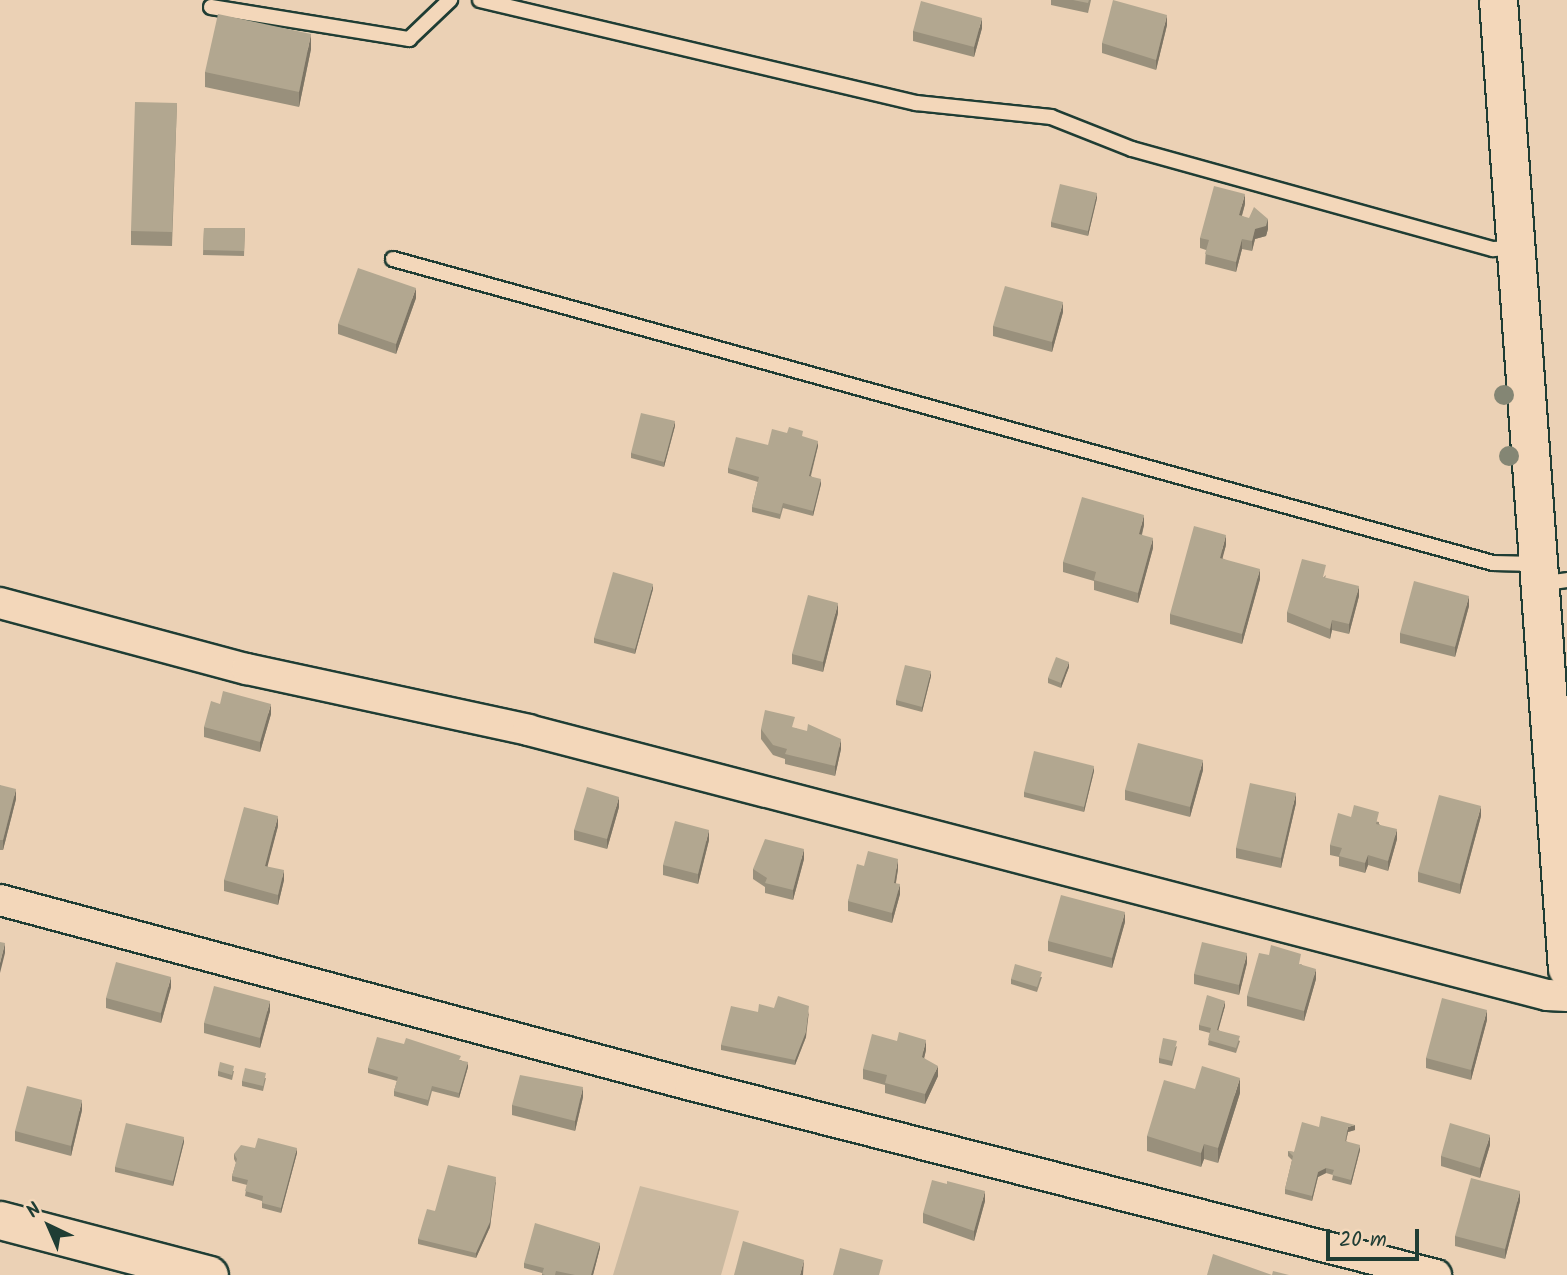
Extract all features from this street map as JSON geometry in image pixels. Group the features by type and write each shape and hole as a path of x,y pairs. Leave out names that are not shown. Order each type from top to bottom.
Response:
{"street":[{"path":"1497,0 1514,248 1547,576 1558,746 1567,968"},
{"path":"0,603 247,669 541,733 1534,991 1567,996"},
{"path":"0,900 691,1085 1436,1275"},
{"path":"0,1220 209,1275"}],"lane":[{"path":"211,7 409,39 450,0"},
{"path":"480,0 916,103 1051,117 1132,149 1493,248 1514,248"},
{"path":"393,259 1493,564 1547,576"}],"shaded area":[{"path":"640,1186 739,1211 721,1275 613,1275"}],"building":[{"path":"1113,0 1167,15 1156,60 1102,43"},
{"path":"921,1 982,18 974,47 913,31"},
{"path":"218,14 311,34 299,92 205,72"},
{"path":"135,102 177,103 172,232 131,231"},
{"path":"1060,184 1097,193 1088,231 1051,222"},
{"path":"1214,186 1245,194 1239,215 1249,218 1254,207 1268,219 1266,226 1255,229 1252,241 1242,239 1236,262 1205,254 1209,240 1200,238"},
{"path":"204,228 245,228 244,251 203,250"},
{"path":"358,268 416,288 396,344 338,324"},
{"path":"1005,286 1063,302 1052,342 993,326"},
{"path":"641,413 675,421 664,462 631,453"},
{"path":"789,427 803,431 802,436 818,441 809,476 821,479 813,511 783,503 780,514 752,507 759,477 728,468 736,437 768,445 772,429 787,433"},
{"path":"1082,497 1144,515 1139,534 1153,538 1138,593 1094,580 1096,572 1063,562"},
{"path":"1194,526 1226,535 1220,558 1260,569 1242,634 1170,614"},
{"path":"1302,559 1326,565 1323,577 1359,586 1349,624 1332,620 1330,629 1287,612"},
{"path":"613,572 653,584 635,649 594,638"},
{"path":"1414,581 1469,596 1455,647 1400,633"},
{"path":"808,595 838,603 823,662 792,654"},
{"path":"1056,657 1069,662 1061,683 1048,678"},
{"path":"905,665 931,671 922,707 896,700"},
{"path":"223,691 271,704 260,742 204,727 211,701 220,704"},
{"path":"765,710 795,717 792,727 807,731 808,724 841,739 835,766 785,754 787,749 773,745 761,729"},
{"path":"1138,743 1203,760 1190,807 1125,790"},
{"path":"1034,751 1094,766 1084,807 1024,792"},
{"path":"1250,783 1296,793 1281,858 1236,848"},
{"path":"0,785 16,789 3,840 0,840"},
{"path":"587,787 619,797 607,839 574,830"},
{"path":"1439,795 1481,806 1460,884 1418,872"},
{"path":"1354,805 1379,812 1376,824 1397,829 1388,861 1368,855 1365,863 1339,856 1342,848 1330,845 1338,813 1351,817"},
{"path":"244,807 278,816 265,866 284,870 278,895 224,880"},
{"path":"675,821 709,830 698,874 663,865"},
{"path":"765,839 804,849 793,890 765,883 767,878 753,869"},
{"path":"868,851 898,859 894,883 900,884 892,913 848,901 857,864 864,866"},
{"path":"1061,895 1125,912 1112,958 1048,941"},
{"path":"0,942 5,943 0,963"},
{"path":"1202,942 1247,953 1239,985 1194,974"},
{"path":"1271,945 1301,954 1299,964 1316,969 1304,1011 1247,996 1259,953 1269,955"},
{"path":"116,962 171,977 161,1013 106,998"},
{"path":"1015,964 1042,972 1037,987 1011,979"},
{"path":"214,986 270,1001 260,1038 204,1023"},
{"path":"1207,995 1225,1001 1217,1030 1240,1036 1236,1048 1208,1040 1211,1028 1199,1025"},
{"path":"778,996 809,1006 806,1032 795,1060 721,1045 731,1006 758,1012 759,1004 774,1008"},
{"path":"1442,998 1487,1010 1471,1070 1426,1058"},
{"path":"899,1032 926,1040 922,1057 938,1066 925,1094 885,1083 887,1075 863,1069 872,1034 897,1041"},
{"path":"377,1037 404,1044 406,1038 461,1056 459,1060 468,1062 459,1093 432,1086 428,1100 394,1091 398,1077 368,1068"},
{"path":"1163,1038 1177,1041 1172,1061 1159,1058"},
{"path":"220,1062 234,1066 232,1075 218,1071"},
{"path":"1202,1066 1240,1078 1218,1148 1204,1144 1201,1153 1147,1136 1164,1080 1195,1089"},
{"path":"245,1068 266,1073 263,1086 242,1081"},
{"path":"520,1075 583,1087 575,1121 512,1105"},
{"path":"27,1086 82,1100 71,1146 15,1131"},
{"path":"1321,1116 1355,1125 1348,1127 1345,1141 1360,1145 1351,1180 1332,1175 1334,1170 1326,1168 1318,1172 1312,1196 1285,1189 1293,1156 1288,1151 1294,1152 1302,1122 1319,1127"},
{"path":"126,1123 184,1137 173,1181 115,1167"},
{"path":"1450,1123 1490,1135 1480,1168 1441,1156"},
{"path":"258,1138 297,1148 281,1208 262,1203 263,1196 245,1191 248,1180 232,1176 237,1159 234,1154 241,1145 255,1148"},
{"path":"448,1165 496,1177 490,1222 476,1253 418,1239 427,1209 435,1211"},
{"path":"1471,1178 1520,1191 1505,1249 1455,1236"},
{"path":"932,1180 985,1191 974,1231 923,1213"},
{"path":"535,1223 600,1243 591,1275 556,1271 555,1275 545,1275 542,1274 544,1268 524,1263"},
{"path":"743,1241 804,1260 800,1275 734,1275"},
{"path":"840,1248 883,1260 879,1275 833,1275"},
{"path":"1213,1254 1272,1275 1207,1275"},
{"path":"1273,1271 1289,1275 1272,1275"}]}
